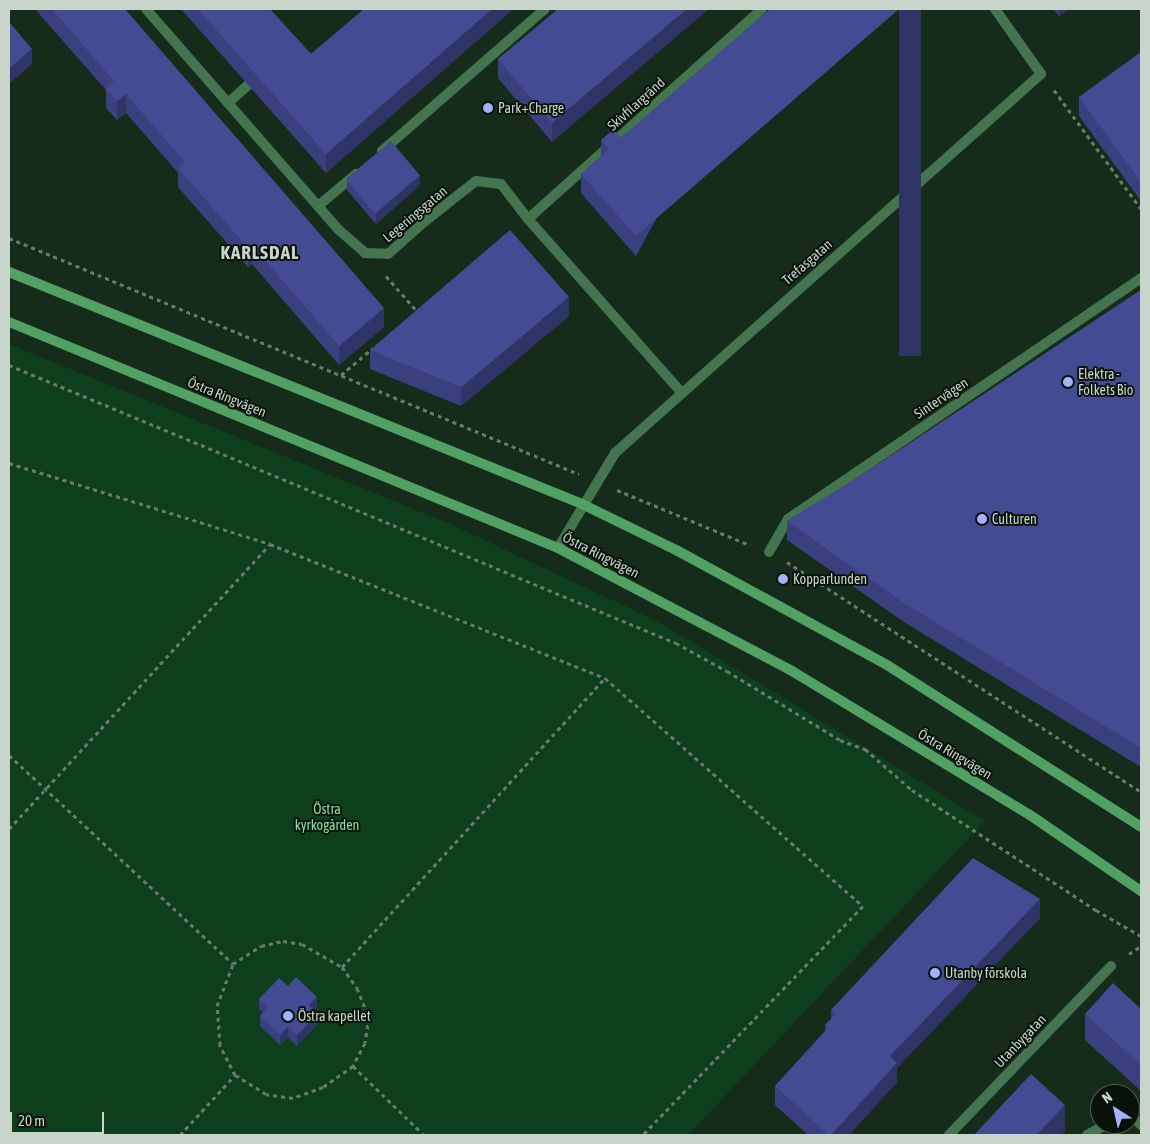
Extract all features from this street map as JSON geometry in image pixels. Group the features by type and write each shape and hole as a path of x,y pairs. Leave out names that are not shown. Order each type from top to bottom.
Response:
{"main road":[{"path":"9,272 582,504 678,551 887,665 1141,827"},
{"name":"Östra Ringvägen","path":"9,322 558,548 792,671 1030,815 1141,891"}],"street":[{"path":"146,9 318,206 365,253"},
{"path":"376,156 545,9"},
{"name":"Skivfilargränd","path":"528,219 762,9"},
{"path":"995,9 1041,74"},
{"name":"Trefasgatan","path":"558,548 582,504 615,453 681,392 1041,74"},
{"path":"228,103 248,85"},
{"path":"318,206 362,168"},
{"name":"Legeringsgatan","path":"365,253 388,254 424,222 476,181 501,184 528,219 681,392"},
{"name":"Sintervägen","path":"769,552 788,519 1141,278"},
{"name":"Utanbygatan","path":"949,1135 1111,966"}],"path":[{"path":"1041,74 1141,209"},
{"path":"365,253 417,310 410,316"},
{"path":"340,375 376,346"},
{"path":"9,365 676,643 727,671 840,740 865,749 912,790 1096,910 1141,936"},
{"path":"9,463 270,544 605,678 863,906 643,1135"},
{"path":"9,829 270,544"},
{"path":"342,967 605,678"},
{"path":"9,755 233,964"},
{"path":"283,941 302,944 342,967 357,988 369,1017 365,1042 353,1066 323,1087 293,1098 266,1094 235,1074 220,1045 217,1006 233,964 261,946 283,941"},
{"path":"353,1066 424,1135"},
{"path":"180,1135 235,1074"}],"green space":[{"name":"Östra kyrkogården","path":"9,344 448,523 659,622 985,821 688,1135 9,1135"}],"building":[{"path":"52,9 125,9 384,308 339,346 252,245 248,248 178,168 185,162 126,94 117,101 106,89 114,81"},
{"path":"198,9 270,9 311,54 364,9 492,9 326,154"},
{"path":"558,9 687,9 552,123 498,59"},
{"path":"770,9 899,9 636,236 581,174 609,149 601,140 614,129 621,138"},
{"path":"9,22 32,49 9,69"},
{"path":"1141,52 1141,182 1079,97"},
{"path":"391,141 420,175 375,213 346,179"},
{"path":"510,230 569,297 461,387 370,350"},
{"name":"Culturen","path":"1141,290 1141,748 904,603 787,521 857,478"},
{"name":"Utanby förskola","path":"973,858 1040,899 890,1056 897,1063 829,1135 775,1086 828,1028 825,1025 835,1015 831,1010"},
{"name":"Östra kapellet","path":"296,977 317,997 309,1005 318,1014 297,1035 288,1027 280,1035 260,1016 268,1007 259,999 279,978 288,986"},
{"path":"1113,983 1141,1009 1141,1065 1085,1014"},
{"path":"1031,1074 1065,1105 1037,1135 974,1135"}],"place":[{"name":"Park+Charge","path":"488,108"},
{"name":"Elektra - Folkets Bio","path":"1068,382"},
{"name":"Culturen","path":"982,519"},
{"name":"Kopparlunden","path":"783,579"},
{"name":"Utanby förskola","path":"935,973"},
{"name":"Östra kapellet","path":"288,1016"}],"district":[{"name":"KARLSDAL","path":"260,253"}]}
